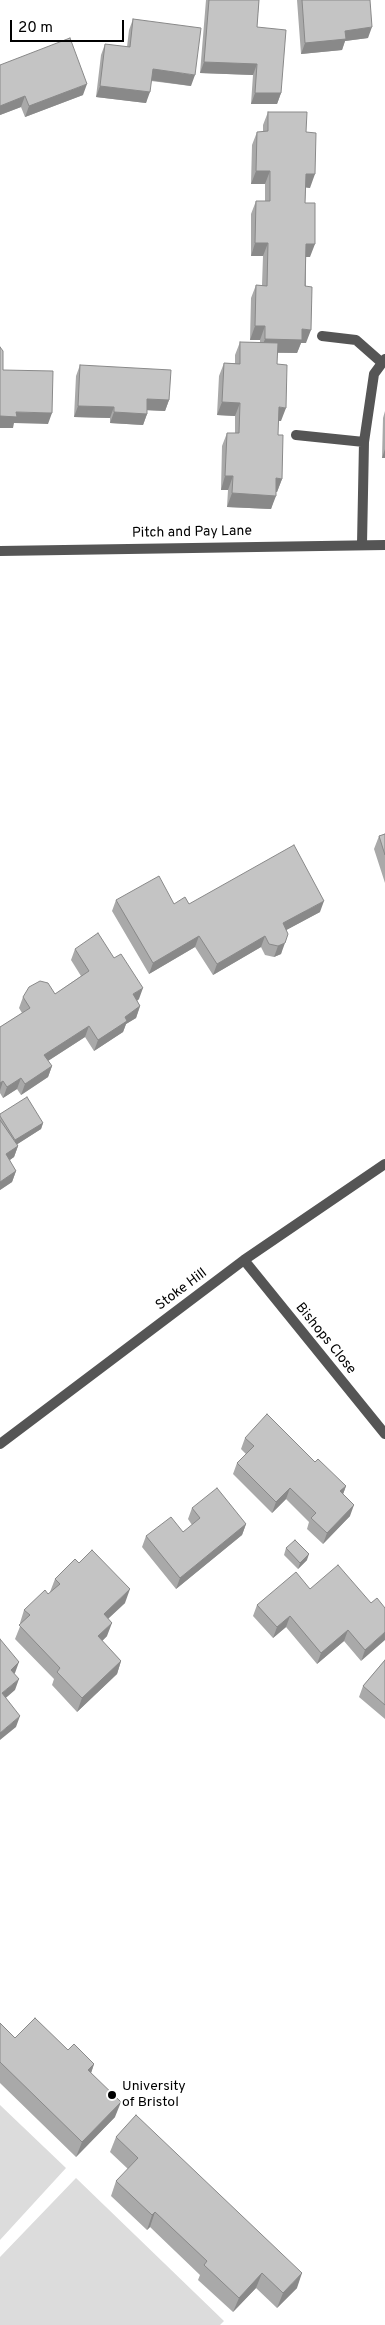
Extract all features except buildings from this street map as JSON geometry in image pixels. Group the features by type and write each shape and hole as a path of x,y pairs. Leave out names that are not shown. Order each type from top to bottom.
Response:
{"street":[{"path":"322,336 356,340 383,361 374,374 364,442 362,544"},
{"path":"296,435 364,442"},
{"name":"Pitch and Pay Lane","path":"0,551 385,544"},
{"name":"Stoke Hill","path":"0,1444 244,1260 385,1164"},
{"name":"Bishops Close","path":"244,1260 385,1434"}],"shaded area":[{"path":"0,2105 66,2168 0,2240"},
{"path":"76,2178 224,2321 220,2325 0,2325 0,2257"}],"place":[{"name":"University of Bristol","path":"112,2095"}]}
